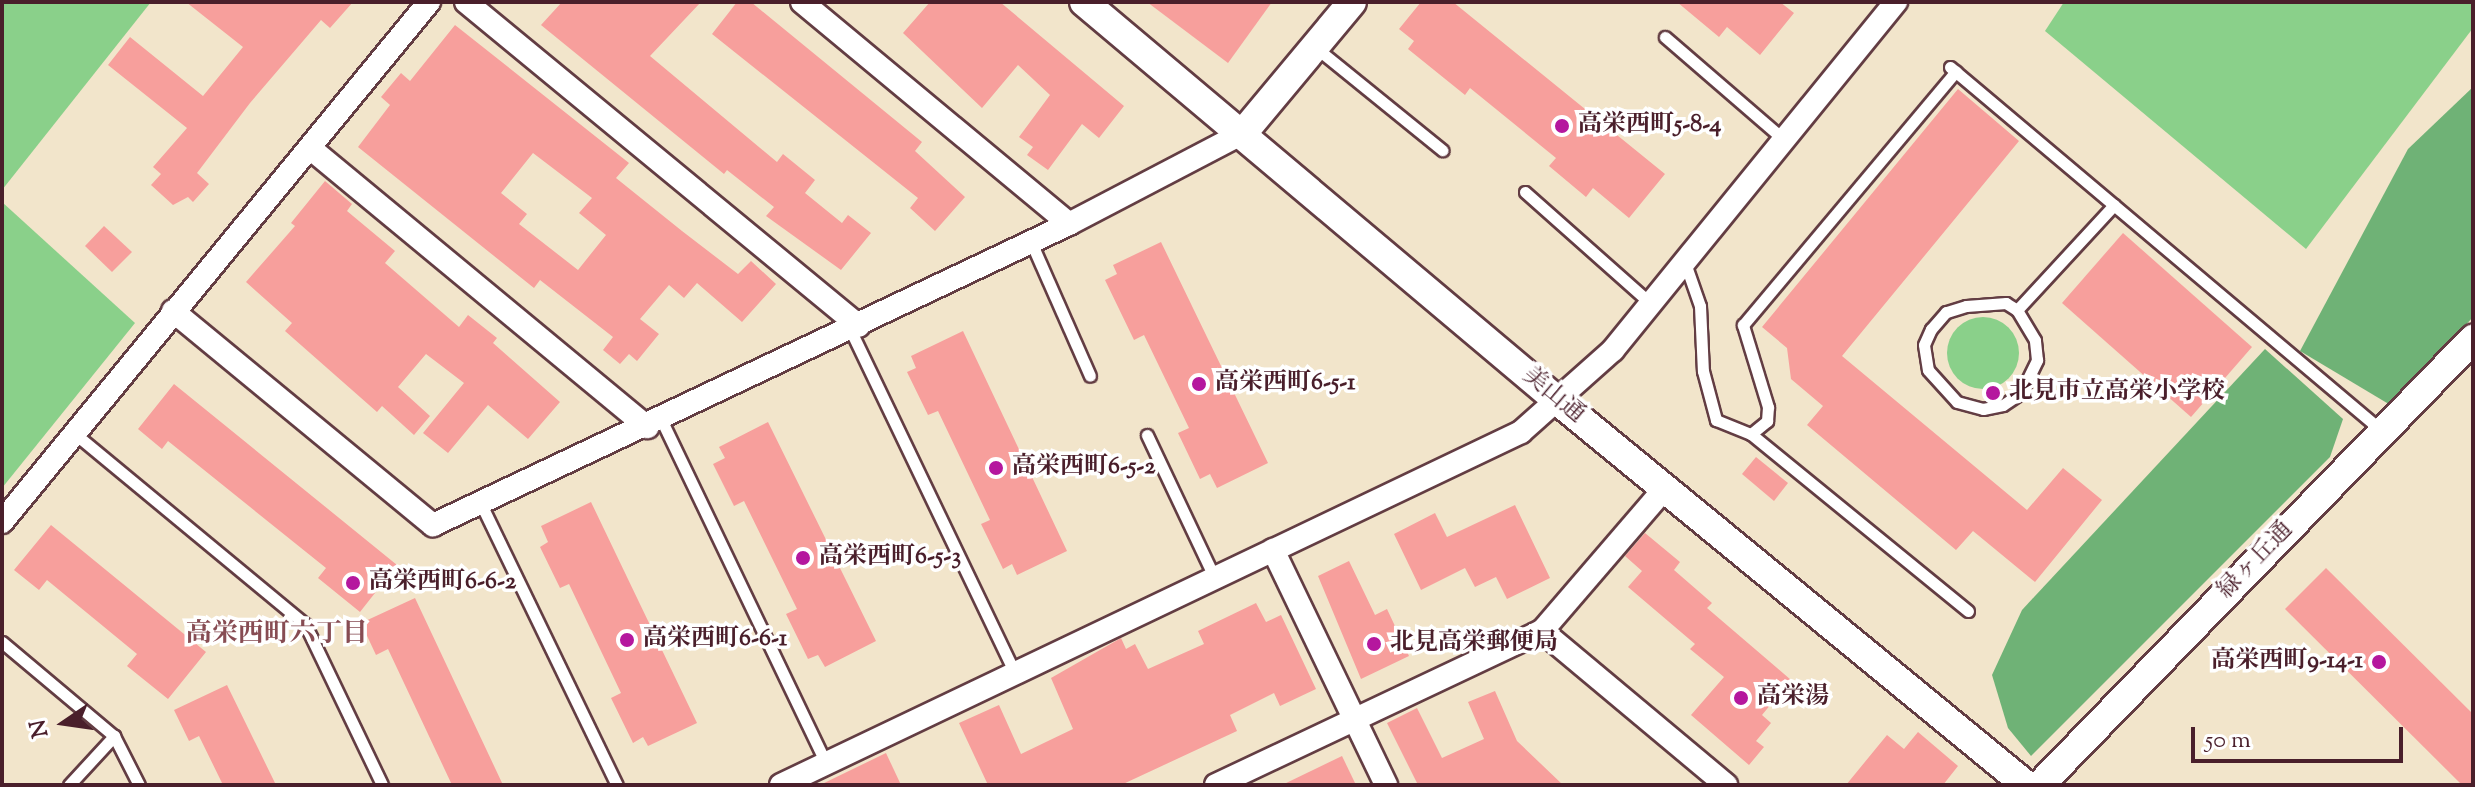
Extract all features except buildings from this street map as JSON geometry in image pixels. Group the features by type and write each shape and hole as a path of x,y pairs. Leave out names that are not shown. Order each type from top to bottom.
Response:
{"street":[{"path":"2,522 429,2"},
{"path":"466,2 854,327"},
{"path":"802,2 1069,224"},
{"name":"美山通","path":"1084,2 1558,401 2026,785"},
{"path":"781,785 819,773 1015,673 1521,432 1613,350 1896,2"},
{"path":"173,311 433,525 482,506 1069,224 1243,133 1315,47 1342,6"},
{"path":"310,148 654,423"},
{"name":"緑ヶ丘通","path":"2040,785 2473,339"},
{"path":"1216,785 1542,631 1665,488"},
{"path":"1273,550 1386,785"},
{"path":"1542,631 1726,785"}],"lane":[{"path":"1665,37 1783,139"},
{"path":"1315,47 1442,150"},
{"path":"1751,434 1767,421 1768,407 1743,325 1953,69 2382,432"},
{"path":"1525,192 1649,302"},
{"path":"2017,310 2114,205"},
{"path":"1031,242 1090,376"},
{"path":"1684,260 1700,306 1708,402 1716,420 1751,434 1968,611"},
{"path":"2006,303 2017,310 2035,340 2033,377 2003,405 1983,409 1957,402 1928,370 1924,345 1931,329 1946,312 1966,306 2006,303"},
{"path":"854,327 1015,673"},
{"path":"654,423 819,773"},
{"path":"74,433 305,624 382,785"},
{"path":"1147,435 1215,579"},
{"path":"482,506 617,785"},
{"path":"2,642 114,736 139,785"},
{"path":"69,785 114,736"}],"green space":[{"path":"2,2 151,2 2,190"},
{"path":"2064,2 2473,2 2473,28 2306,249 2045,31"},
{"path":"2473,87 2473,317 2392,406 2300,351 2408,149"},
{"path":"2,202 135,323 2,488"},
{"path":"1976,317 1990,317 2009,327 2019,346 2019,360 2009,379 1990,389 1976,389 1957,379 1947,360 1947,346 1957,327"},
{"path":"2265,349 2343,419 2330,457 2031,756 2008,728 1992,675 2022,610"}],"place":[{"name":"高栄西町5-8-4","path":"1562,126"},
{"name":"高栄西町6-5-1","path":"1199,384"},
{"name":"北見市立高栄小学校","path":"1993,393"},
{"name":"高栄西町6-5-2","path":"996,468"},
{"name":"高栄西町6-5-3","path":"803,558"},
{"name":"高栄西町6-6-2","path":"353,583"},
{"name":"高栄西町6-6-1","path":"627,640"},
{"name":"北見高栄郵便局","path":"1374,644"},
{"name":"高栄西町9-14-1","path":"2379,662"},
{"name":"高栄湯","path":"1741,698"}],"district":[{"name":"高栄西町六丁目","path":"277,635"}]}
